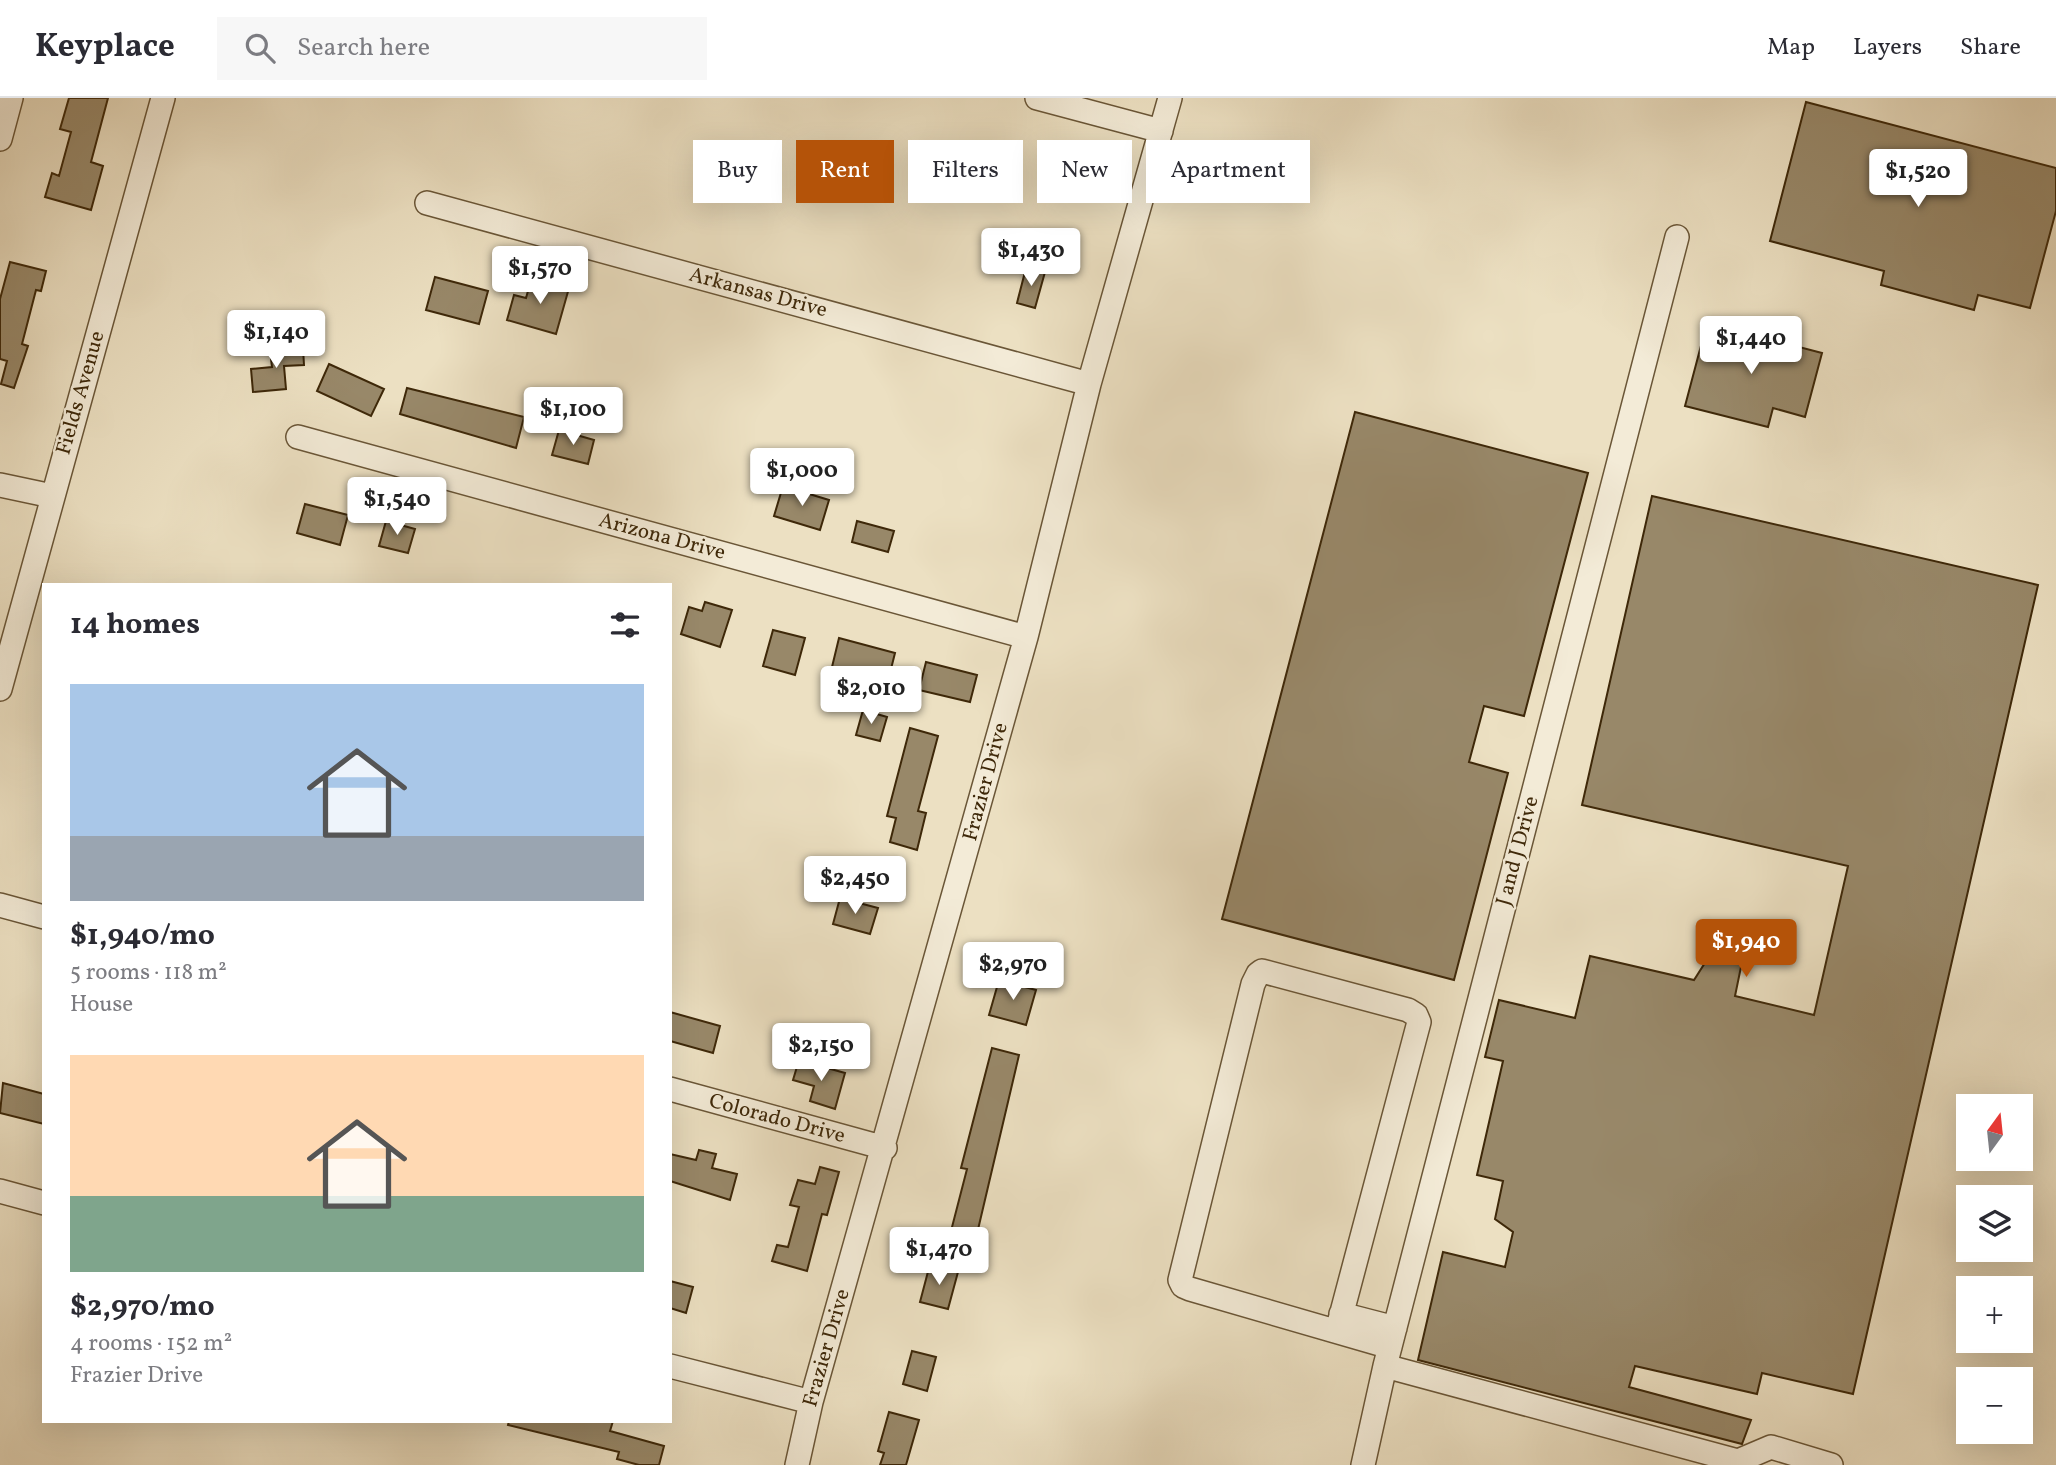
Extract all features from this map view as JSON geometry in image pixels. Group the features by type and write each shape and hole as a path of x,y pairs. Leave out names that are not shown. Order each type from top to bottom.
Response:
{"street":[{"path":"0,139 11,98"},
{"name":"Fields Avenue","path":"0,689 163,98"},
{"path":"1037,98 1161,131"},
{"name":"Frazier Drive","path":"797,1465 811,1402 885,1148 1026,637 1090,384 1170,98"},
{"name":"Arkansas Drive","path":"427,203 1090,384"},
{"name":"J and J Drive","path":"1363,1465 1390,1347 1677,237"},
{"name":"Arizona Drive","path":"298,437 1026,637"},
{"path":"0,485 52,496"},
{"path":"0,905 42,916"},
{"path":"1339,1323 1419,1022 1416,1015 1408,1010 1262,971 1253,984 1180,1280 1183,1286 1339,1323 1390,1347 1738,1461 1771,1447 1831,1465"},
{"name":"Colorado Drive","path":"672,1090 885,1148"},
{"path":"0,1191 42,1202"},
{"path":"672,1367 811,1402"}],"building":[{"path":"69,98 108,98 91,162 103,166 91,210 45,197 52,173 59,176 71,132 60,129"},
{"path":"1806,102 2056,168 2056,211 2030,308 1978,295 1974,310 1881,285 1884,271 1770,241"},
{"path":"996,231 1017,237 1008,271 987,265"},
{"path":"10,262 46,271 41,291 36,290 22,344 28,346 14,388 1,384 7,361 0,359 0,299"},
{"path":"1026,268 1045,272 1035,308 1017,303"},
{"path":"435,277 488,291 479,324 426,310"},
{"path":"532,277 569,288 556,334 507,320 514,295 526,298"},
{"path":"1707,323 1822,353 1805,417 1773,408 1768,427 1685,406"},
{"path":"303,348 304,365 284,366 286,389 253,392 251,369 272,367 270,351"},
{"path":"329,364 384,389 371,416 317,391"},
{"path":"407,388 524,417 516,448 400,414"},
{"path":"1355,412 1588,473 1524,716 1484,706 1469,762 1508,773 1454,980 1222,919"},
{"path":"559,430 594,440 588,464 552,455"},
{"path":"783,486 829,500 820,530 774,516"},
{"path":"1652,496 2038,585 1853,1394 1762,1373 1757,1394 1635,1366 1629,1387 1751,1420 1742,1444 1418,1360 1443,1252 1505,1267 1513,1232 1495,1219 1503,1181 1477,1175 1503,1061 1485,1057 1499,1000 1575,1018 1590,956 1694,980 1710,955 1742,962 1735,996 1814,1015 1848,866 1582,805"},
{"path":"305,504 348,515 340,545 297,533"},
{"path":"386,521 415,529 408,553 379,546"},
{"path":"857,521 894,531 888,552 852,542"},
{"path":"705,602 732,610 720,647 681,634 689,607 702,611"},
{"path":"773,630 805,638 795,675 763,666"},
{"path":"839,638 895,653 888,681 832,667"},
{"path":"926,662 977,675 970,702 919,690"},
{"path":"863,710 887,717 880,741 856,735"},
{"path":"910,728 938,736 918,811 926,813 917,850 890,842 896,818 887,816"},
{"path":"840,898 878,908 870,934 833,924"},
{"path":"999,980 1036,990 1026,1025 989,1015"},
{"path":"672,1013 720,1026 713,1053 672,1042"},
{"path":"992,1048 1019,1055 976,1238 951,1231 967,1169 961,1168"},
{"path":"799,1060 845,1073 835,1109 810,1101 814,1086 793,1080"},
{"path":"3,1083 42,1093 42,1124 0,1113"},
{"path":"699,1150 716,1154 712,1168 737,1174 730,1200 672,1182 672,1154 696,1160"},
{"path":"820,1167 839,1172 827,1215 822,1214 807,1271 772,1261 777,1245 788,1247 799,1207 790,1205 798,1180 815,1184"},
{"path":"930,1264 958,1272 948,1309 920,1302"},
{"path":"672,1282 693,1287 686,1313 672,1309"},
{"path":"912,1351 936,1357 927,1391 903,1384"},
{"path":"889,1412 919,1420 906,1465 880,1465 884,1453 878,1451"},
{"path":"612,1423 610,1431 664,1446 659,1465 639,1465 617,1459 619,1452 508,1425"}]}
